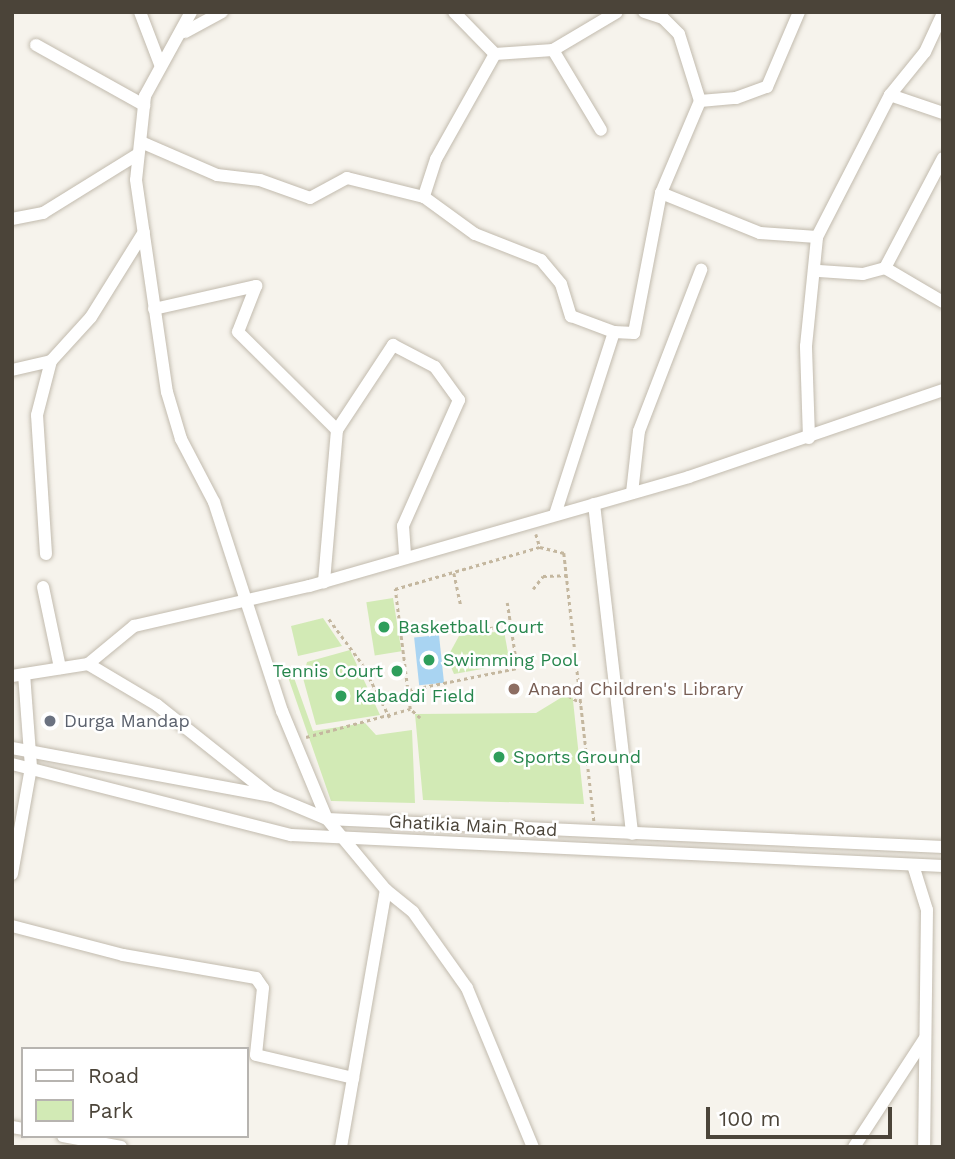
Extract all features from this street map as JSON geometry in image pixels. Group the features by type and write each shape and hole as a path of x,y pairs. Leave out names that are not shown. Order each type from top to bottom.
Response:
{"street":[{"path":"141,12 160,64"},
{"path":"191,12 185,32 160,64 144,105 139,148 144,232 154,309 181,439 214,502 294,740 327,819 338,838 386,890 413,912 467,988 533,1147"},
{"path":"185,32 222,12"},
{"path":"454,12 495,54 553,50 617,12"},
{"path":"139,148 216,175 260,180 310,198 346,178 424,197 475,234 541,260 561,284 571,316 614,332 634,333 661,193 700,101 679,34 663,18 644,12"},
{"path":"700,101 736,99 767,87 799,12"},
{"path":"809,438 806,346 819,271 817,237 890,95 925,51 943,13"},
{"path":"36,46 144,105"},
{"path":"553,50 601,130"},
{"path":"424,197 436,159 495,54"},
{"path":"890,95 943,113"},
{"path":"12,219 43,213 139,148"},
{"path":"885,268 943,158"},
{"path":"661,193 760,233 817,237"},
{"path":"46,554 37,415 51,362 91,317 144,232"},
{"path":"819,271 885,268 943,302"},
{"path":"632,494 639,430 701,270"},
{"path":"154,309 256,286 239,332 337,429"},
{"path":"555,515 614,332"},
{"path":"324,582 337,429 393,345 435,367 458,400 402,526 405,558"},
{"path":"12,370 51,362"},
{"path":"12,874 31,750 18,675 88,664 134,626 324,582 632,494 809,438 943,390"},
{"path":"594,504 632,834"},
{"path":"43,587 60,668"},
{"path":"88,664 157,705 272,796"},
{"name":"Ghatikia Main Road","path":"12,748 272,796 327,819 943,847"},
{"name":"Ghatikia Main Road","path":"12,764 291,835 943,866"},
{"path":"794,842 794,860"},
{"path":"913,865 927,910 924,1147"},
{"path":"341,1147 386,890"},
{"path":"12,926 123,955 256,978 263,988 256,1055 353,1078"},
{"path":"854,1147 925,1037"},
{"path":"73,1138 121,1147"}],"path":[{"path":"533,521 540,547"},
{"path":"420,718 410,709 395,589 540,547 564,553 595,831"},
{"path":"454,573 461,605"},
{"path":"533,589 543,576 567,575"},
{"path":"408,690 517,668 507,603"},
{"path":"329,619 363,664 390,718"},
{"path":"455,633 511,625"},
{"path":"562,692 581,702"},
{"path":"294,740 390,718 410,709"}],"green space":[{"name":"Basketball Court","path":"393,598 401,651 375,656 366,602"},
{"path":"323,618 342,646 298,656 291,626"},
{"path":"504,631 510,664 454,674 447,658 459,636"},
{"name":"Kabaddi Field","path":"350,650 380,715 316,725 303,678 307,662"},
{"path":"293,675 313,731 365,723 376,735 412,730 415,803 331,801 288,677"},
{"name":"Sports Ground","path":"572,691 584,804 423,800 415,714 536,713"}],"water":[{"name":"Swimming Pool","path":"439,635 444,683 419,685 414,638"}],"place":[{"name":"Basketball Court","path":"384,627"},
{"name":"Swimming Pool","path":"429,660"},
{"name":"Tennis Court","path":"397,671"},
{"name":"Anand Children's Library","path":"514,689"},
{"name":"Kabaddi Field","path":"341,696"},
{"name":"Durga Mandap","path":"50,721"},
{"name":"Sports Ground","path":"499,757"}]}
